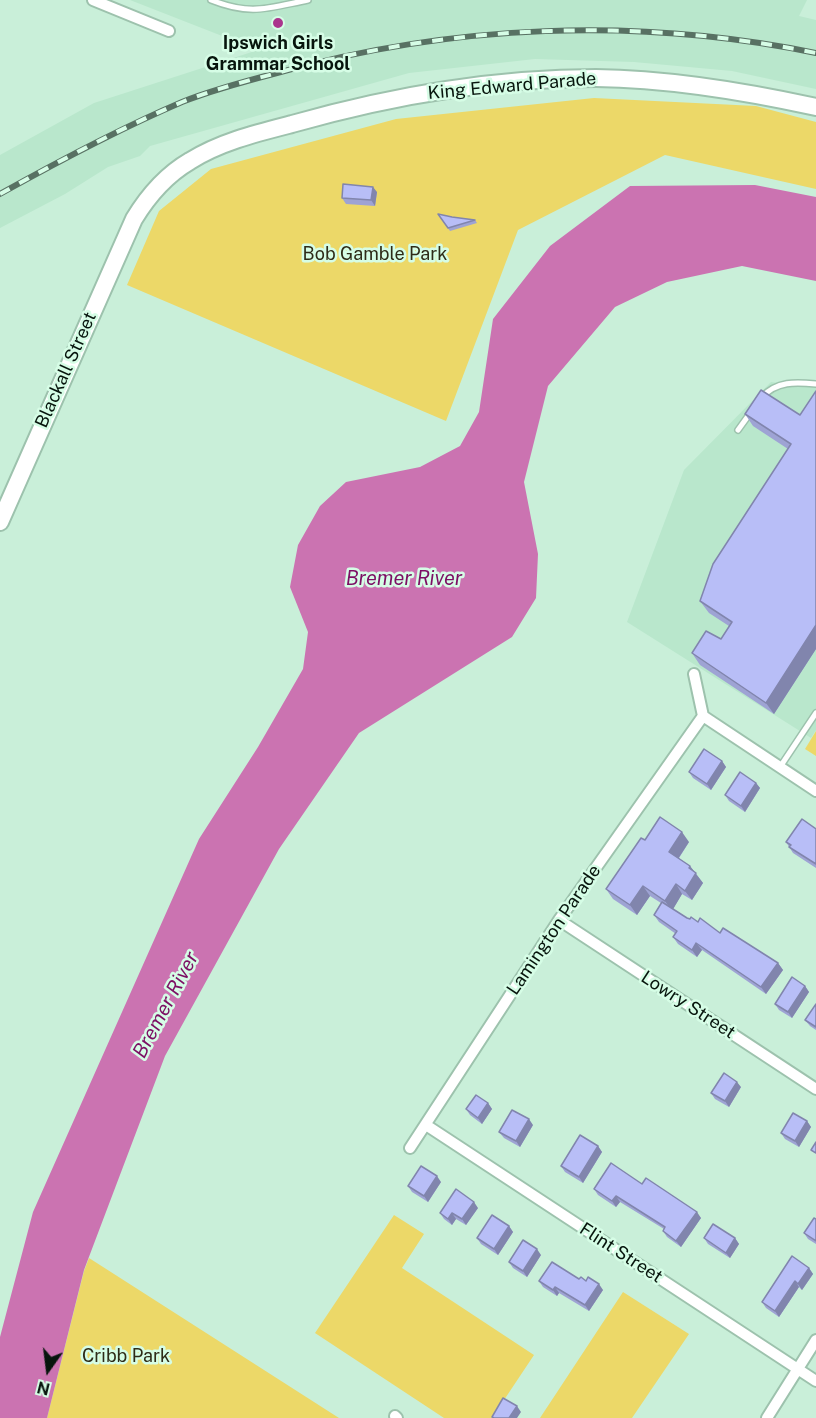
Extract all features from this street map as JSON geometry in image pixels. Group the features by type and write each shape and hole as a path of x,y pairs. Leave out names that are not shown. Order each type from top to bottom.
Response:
{"street":[{"path":"93,0 169,32"},
{"name":"King Edward Parade","path":"134,219 142,205 164,180 188,161 212,149 250,135 312,118 396,98 460,87 596,78 672,82 752,93 816,107"},
{"name":"Blackall Street","path":"0,522 134,219"},
{"path":"694,674 703,716 816,791"},
{"name":"Lamington Parade","path":"410,1148 559,920 703,716"},
{"name":"Lowry Street","path":"559,920 816,1089"},
{"name":"Flint Street","path":"426,1125 816,1381"},
{"path":"767,1418 816,1340"}],"lane":[{"path":"211,0 230,8 251,10 308,0"},
{"path":"738,430 763,396 771,389 780,384 794,382 816,384"},
{"path":"780,767 816,713"}],"shaded area":[{"path":"130,0 807,0 799,16 816,20 816,89 732,71 634,62 535,59 409,73 150,146 140,156 108,167 65,194 0,228 0,155 94,103 258,50"},
{"path":"771,382 816,388 816,730 811,738 627,622 684,470"}],"green space":[{"name":"Bob Gamble Park","path":"594,98 756,106 816,122 816,189 665,155 518,230 446,421 127,285 159,211 211,169 396,119"},
{"path":"816,731 816,756 805,749"},
{"path":"394,1215 424,1234 402,1268 534,1355 492,1418 444,1418 315,1333"},
{"name":"Cribb Park","path":"89,1258 339,1418 47,1418"},
{"path":"623,1292 689,1334 632,1418 540,1418"}],"water":[{"name":"Bremer River","path":"755,185 816,197 816,281 742,266 667,282 615,307 548,386 524,482 538,554 536,598 512,637 359,733 279,849 165,1056 84,1270 47,1418 0,1418 0,1337 33,1212 199,839 258,747 303,669 308,632 290,587 298,545 320,506 346,482 420,467 460,446 479,412 493,319 550,246 630,186"}],"building":[{"path":"343,184 373,187 371,200 342,198"},
{"path":"438,214 452,217 475,220 448,228"},
{"path":"761,390 800,415 816,391 816,625 766,703 692,653 706,631 721,639 732,622 700,601 713,564 791,444 745,414"},
{"path":"704,749 722,761 707,784 689,772"},
{"path":"740,772 756,783 741,806 725,795"},
{"path":"660,817 682,832 669,852 690,866 689,868 696,873 685,891 676,884 665,901 643,886 630,905 606,889 641,838 645,840"},
{"path":"802,819 816,829 816,864 789,847 791,845 786,842"},
{"path":"662,902 687,918 691,917 698,922 700,918 720,933 723,928 778,963 761,987 696,943 692,950 673,937 677,931 654,915"},
{"path":"792,977 805,986 788,1012 775,1004"},
{"path":"816,1004 816,1027 805,1020"},
{"path":"724,1073 737,1082 725,1101 711,1093"},
{"path":"476,1095 488,1103 478,1118 466,1109"},
{"path":"512,1110 529,1119 516,1141 499,1132"},
{"path":"793,1113 807,1121 795,1141 781,1133"},
{"path":"580,1135 598,1146 579,1177 561,1166"},
{"path":"816,1142 816,1153 811,1150"},
{"path":"611,1163 642,1184 646,1178 697,1212 676,1241 663,1231 665,1227 616,1196 612,1201 594,1189"},
{"path":"421,1166 437,1176 424,1196 408,1186"},
{"path":"456,1189 474,1202 462,1219 452,1213 448,1219 440,1213"},
{"path":"492,1215 509,1226 494,1249 477,1238"},
{"path":"814,1218 816,1219 816,1241 804,1233"},
{"path":"713,1224 735,1238 726,1253 704,1238"},
{"path":"523,1240 537,1249 523,1271 509,1262"},
{"path":"792,1256 809,1268 798,1284 795,1281 775,1311 762,1302"},
{"path":"552,1262 579,1279 581,1277 586,1281 588,1277 599,1284 585,1305 555,1287 553,1290 539,1281"},
{"path":"503,1398 517,1406 509,1418 492,1417"}],"railway":[{"path":"0,194 112,134 193,98 241,83 343,57 410,44 545,31 613,31 681,34 816,53"}],"place":[{"name":"Ipswich Girls Grammar School","path":"278,23"}]}
